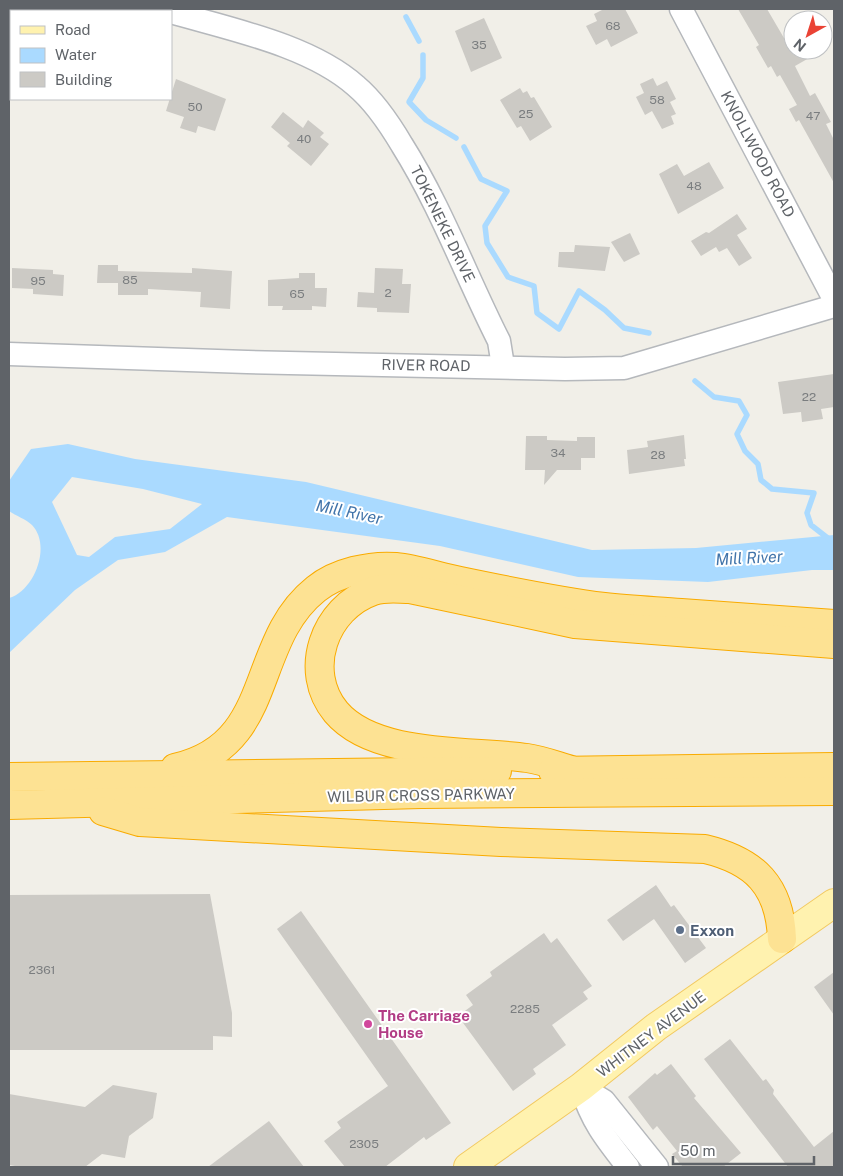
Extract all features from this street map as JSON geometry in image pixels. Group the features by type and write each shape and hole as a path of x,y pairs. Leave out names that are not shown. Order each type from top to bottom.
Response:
{"highway":[{"path":"139,776 190,764 210,756 224,746 249,714 282,628 297,608 317,588 339,576 367,568 397,567 521,594 605,607 834,624"},
{"path":"571,770 528,758 424,748 387,742 366,735 337,713 325,697 319,680 319,657 334,618 360,597 374,591 390,588 410,590 575,624 834,644"},
{"name":"WILBUR CROSS PARKWAY","path":"9,777 834,768"},
{"name":"WILBUR CROSS PARKWAY","path":"9,805 421,794 834,791"},
{"path":"80,804 140,822 501,842 705,849 737,859 760,878 771,892 778,907 781,916 782,939"}],"main road":[{"name":"WHITNEY AVENUE","path":"468,1167 581,1087 656,1027 834,903"}],"street":[{"name":"KNOLLWOOD ROAD","path":"681,9 834,299"},
{"name":"TOKENEKE DRIVE","path":"172,11 282,44 328,67 355,85 383,114 425,181 499,341 503,366"},
{"name":"RIVER ROAD","path":"9,354 247,362 503,366 565,369 624,368 834,306"},
{"path":"581,1087 597,1128 628,1167"},
{"path":"581,1087 600,1097 657,1167"}],"water":[{"name":"Mill River","path":"68,444 135,459 306,482 592,550 696,548 834,535 834,570 812,570 708,582 578,577 440,546 227,517 165,552 118,560 75,590 9,653 9,598 18,594 26,587 33,577 40,555 38,534 32,525 9,511 9,481 31,449","holes":["72,477 143,489 202,504 170,529 115,537 89,557 77,555 52,502"]}],"building":[{"path":"604,9 625,9 638,33 611,47 607,39 596,45 586,26 597,21 594,14"},
{"path":"738,9 767,9 783,36 783,60 806,60 795,66 810,96 815,93 831,122 826,124 834,140 834,183 799,120 796,122 789,109 797,105 780,75 777,77 771,66 768,68 756,47 759,45"},
{"path":"484,18 502,58 471,72 455,31"},
{"path":"653,78 657,86 667,81 676,99 670,102 676,114 671,116 674,124 662,129 652,111 645,115 636,97 644,93 640,84"},
{"path":"176,79 226,99 215,131 198,126 196,133 180,128 184,117 166,111 169,100 172,100 172,92"},
{"path":"520,88 523,93 527,91 531,98 534,97 552,127 530,141 521,126 517,128 500,100"},
{"path":"283,112 303,128 308,120 324,133 320,137 329,144 311,166 287,146 290,143 271,127"},
{"path":"709,162 724,188 678,214 659,174 677,164 684,176"},
{"path":"737,214 747,229 737,235 752,258 739,266 727,248 719,252 716,247 701,256 691,241 706,232 709,233"},
{"path":"630,233 640,254 624,262 611,242"},
{"path":"575,245 610,247 605,271 558,267 559,252 574,252"},
{"path":"98,265 118,265 118,271 192,273 192,268 232,271 230,309 200,307 201,292 148,289 148,295 118,295 118,283 97,283"},
{"path":"12,268 53,270 53,274 64,275 63,296 33,294 33,289 12,288"},
{"path":"375,268 403,269 402,284 411,284 409,313 377,312 377,308 357,307 358,292 374,293"},
{"path":"299,273 315,273 315,288 327,288 326,307 312,306 312,310 282,310 283,306 268,306 268,280 299,278"},
{"path":"834,374 834,407 821,409 823,419 802,422 801,412 783,414 778,382"},
{"path":"684,435 685,466 629,474 627,450 648,447 647,441"},
{"path":"526,436 547,436 547,440 577,441 577,437 595,437 595,458 581,458 581,470 557,470 544,485 545,470 525,470"},
{"path":"656,885 671,907 674,905 706,948 685,963 654,919 623,941 607,920"},
{"path":"210,894 232,1013 232,1037 213,1036 213,1050 9,1050 9,895"},
{"path":"301,911 451,1123 426,1140 424,1137 385,1167 345,1167 324,1141 341,1128 337,1122 388,1086 277,929"},
{"path":"544,933 551,943 557,938 592,986 583,992 588,999 552,1025 566,1045 533,1069 536,1074 513,1091 458,1016 473,1005 466,995 492,976 490,972"},
{"path":"834,972 834,1015 814,987"},
{"path":"730,1039 763,1081 766,1079 774,1090 773,1094 814,1147 834,1131 834,1167 788,1167 704,1059"},
{"path":"671,1064 696,1096 694,1098 741,1153 723,1167 683,1167 672,1154 677,1151 657,1126 653,1130 628,1097 655,1073 657,1075"},
{"path":"113,1085 157,1093 153,1118 129,1136 125,1158 102,1154 85,1167 21,1167 9,1165 9,1094 85,1107"},
{"path":"269,1121 304,1167 208,1167"}],"waterway":[{"path":"406,17 419,41"},
{"path":"423,55 423,78 409,102 426,120 456,138"},
{"path":"464,147 481,179 507,191 485,226 487,243 508,277 534,286 537,313 559,329 579,291 605,310 624,328 649,333"},
{"path":"695,381 714,397 739,401 747,415 737,434 745,451 758,464 761,480 772,489 814,493 807,513 811,525 834,543"}],"place":[{"name":"Exxon","path":"680,930"},
{"name":"The Carriage House","path":"368,1024"}]}
